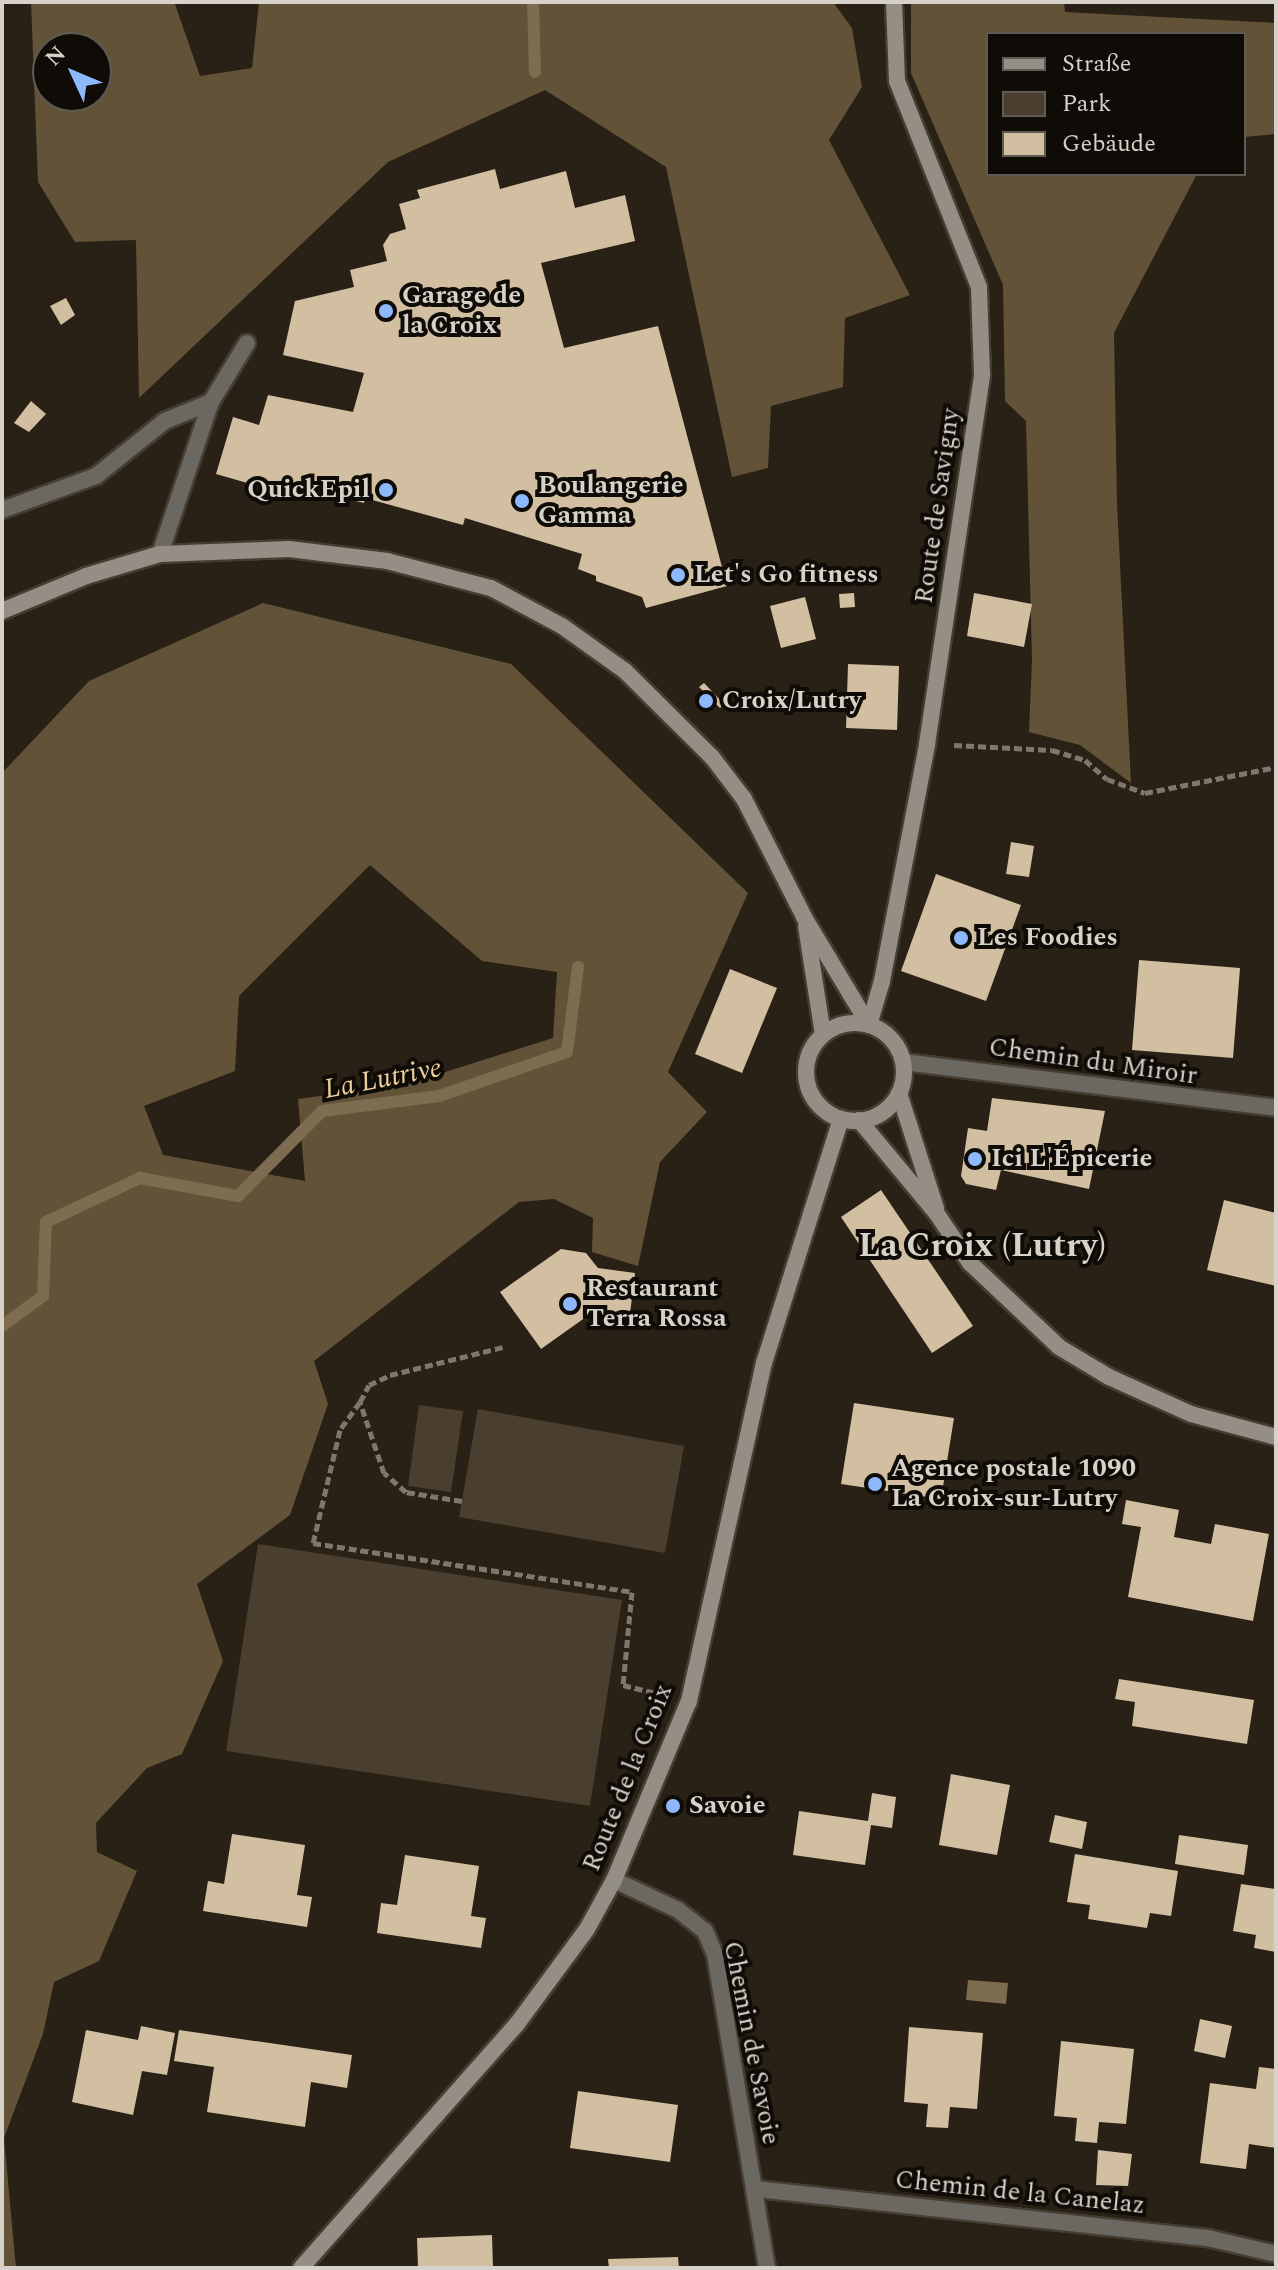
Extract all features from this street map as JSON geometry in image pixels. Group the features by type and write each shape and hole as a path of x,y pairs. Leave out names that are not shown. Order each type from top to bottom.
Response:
{"street":[{"name":"Route de Savigny","path":"869,1025 882,981 927,744 982,374 979,287 897,81 894,2"},
{"path":"160,554 211,402 247,343"},
{"path":"2,510 96,476 165,421 211,402"},
{"path":"2,611 86,576 160,554 289,549 387,561 491,588 562,626 625,671 712,757 744,799 804,917 869,1025"},
{"path":"804,917 823,1035"},
{"path":"899,1093 882,1111 859,1120 841,1119 816,1103 806,1075 807,1060 823,1035 852,1023 869,1025 891,1039 903,1062 899,1093 937,1214"},
{"name":"Chemin du Miroir","path":"903,1062 1276,1108"},
{"name":"Route de la Croix","path":"301,2268 517,2024 587,1929 614,1880 689,1701 764,1363 841,1119"},
{"path":"859,1120 937,1214 970,1263 1059,1347 1109,1377 1191,1414 1276,1437"},
{"name":"Chemin de Savoie","path":"614,1880 678,1910 705,1931 715,1954 738,2115 756,2189 767,2268"},
{"name":"Chemin de la Canelaz","path":"756,2189 1208,2238 1276,2254"}],"path":[{"path":"945,745 1052,750 1085,760 1107,779 1145,793 1276,767"},
{"path":"503,1347 390,1375 369,1385 340,1430 313,1543 632,1592 623,1685 670,1696"},
{"path":"360,1402 384,1473 406,1492 462,1501"}],"green space":[{"path":"419,1405 463,1411 451,1492 408,1486"},
{"path":"478,1409 684,1446 665,1553 459,1517"},
{"path":"258,1544 622,1600 590,1806 226,1751"}],"shaded area":[{"path":"31,2 175,4 200,76 252,68 259,2 833,2 852,28 862,87 829,140 910,295 845,318 843,387 771,406 768,468 732,477 666,167 545,90 388,162 139,398 136,240 75,242 38,182 35,112 112,112 112,32 32,32"},
{"path":"911,2 1064,2 1065,12 1276,23 1276,134 1246,137 1246,32 986,32 986,176 1196,176 1114,333 1117,504 1131,783 1080,745 1029,732 1032,660 1026,421 1005,401 1003,285 911,73"},
{"path":"263,603 511,664 748,893 668,1072 707,1112 660,1162 638,1266 592,1252 593,1218 554,1199 519,1202 314,1361 328,1404 290,1515 197,1584 223,1661 182,1754 147,1768 96,1823 97,1852 137,1871 99,1961 54,1982 43,2034 4,2138 16,2268 2,2268 2,773 89,681","holes":["370,865 482,961 557,972 553,1038 404,1085 298,1099 305,1181 163,1155 144,1106 235,1071 239,996"]},
{"path":"968,1980 1008,1983 1006,2004 966,2000"}],"building":[{"path":"495,169 500,189 566,171 575,208 625,195 635,241 541,263 564,348 658,326 727,586 646,608 642,597 596,581 596,576 578,569 582,554 465,518 463,525 365,498 364,503 284,483 282,493 216,474 233,417 259,425 268,395 353,412 364,373 283,355 295,301 354,287 350,270 387,261 383,245 390,234 406,229 399,204 420,198 417,190"},
{"path":"66,298 75,315 61,325 50,306"},
{"path":"31,401 46,414 29,432 14,423"},
{"path":"854,593 855,607 840,608 839,594"},
{"path":"974,593 1032,604 1024,647 967,636"},
{"path":"805,597 816,639 781,648 770,606"},
{"path":"848,664 899,666 897,730 846,728"},
{"path":"704,683 724,704 720,708 699,687"},
{"path":"1011,842 1034,846 1029,877 1006,874"},
{"name":"Les Foodies","path":"936,874 1021,905 986,1001 901,971"},
{"path":"1139,960 1240,968 1233,1058 1132,1050"},
{"path":"730,969 777,988 742,1073 695,1054"},
{"path":"992,1098 1105,1111 1089,1189 1001,1170 996,1190 966,1184 961,1176 968,1128 987,1131"},
{"path":"881,1190 973,1326 932,1353 841,1217"},
{"path":"1224,1200 1276,1213 1276,1286 1207,1270"},
{"name":"Restaurant Terra Rossa","path":"561,1249 586,1253 598,1268 635,1273 629,1322 586,1317 541,1349 500,1292"},
{"path":"854,1403 954,1418 941,1499 841,1484"},
{"path":"1126,1500 1179,1510 1174,1537 1211,1544 1215,1524 1269,1534 1253,1621 1128,1597 1141,1527 1122,1524"},
{"path":"1119,1679 1254,1700 1247,1744 1132,1726 1135,1702 1115,1699"},
{"path":"951,1774 1010,1785 997,1855 939,1845"},
{"path":"872,1793 896,1797 892,1828 871,1825 865,1865 793,1855 799,1811 868,1821"},
{"path":"1055,1815 1087,1822 1082,1849 1049,1842"},
{"path":"232,1834 305,1845 297,1895 312,1897 307,1927 203,1911 208,1881 224,1884"},
{"path":"1179,1835 1248,1845 1244,1875 1175,1864"},
{"path":"1075,1854 1178,1871 1171,1916 1150,1913 1147,1928 1088,1919 1090,1905 1067,1902"},
{"path":"405,1855 479,1866 471,1916 486,1918 481,1948 377,1933 381,1903 397,1905"},
{"path":"1241,1884 1276,1889 1276,1952 1254,1948 1256,1935 1233,1931"},
{"path":"1200,2019 1232,2026 1225,2058 1194,2051"},
{"path":"141,2026 175,2033 167,2075 142,2071 133,2115 72,2102 86,2030 138,2040"},
{"path":"909,2027 983,2033 977,2109 950,2107 948,2128 926,2127 928,2104 904,2102"},
{"path":"179,2030 352,2055 347,2088 311,2082 305,2127 207,2112 214,2067 174,2061"},
{"path":"1061,2041 1134,2049 1126,2124 1099,2122 1097,2143 1075,2141 1077,2118 1054,2116"},
{"path":"1259,2067 1276,2069 1276,2148 1249,2144 1246,2169 1200,2163 1210,2083 1256,2089"},
{"path":"578,2091 678,2105 670,2162 570,2148"},
{"path":"1098,2150 1132,2154 1128,2186 1096,2185"},
{"path":"492,2235 493,2268 418,2268 417,2238"},
{"path":"678,2257 679,2268 609,2268 608,2259"}],"waterway":[{"name":"La Lutrive","path":"533,2 535,72"},
{"name":"La Lutrive","path":"2,1326 43,1296 46,1222 140,1178 238,1196 322,1111 439,1096 567,1052 578,967"}],"place":[{"name":"Garage de la Croix","path":"386,311"},
{"name":"QuickEpil","path":"386,490"},
{"name":"Boulangerie Gamma","path":"522,501"},
{"name":"Let's Go fitness","path":"678,575"},
{"name":"Croix/Lutry","path":"706,701"},
{"name":"Les Foodies","path":"961,938"},
{"name":"Ici L'Épicerie","path":"975,1159"},
{"name":"Restaurant Terra Rossa","path":"570,1304"},
{"name":"Agence postale 1090 La Croix-sur-Lutry","path":"875,1484"},
{"name":"Savoie","path":"673,1806"}],"district":[{"name":"La Croix (Lutry)","path":"982,1247"}]}
